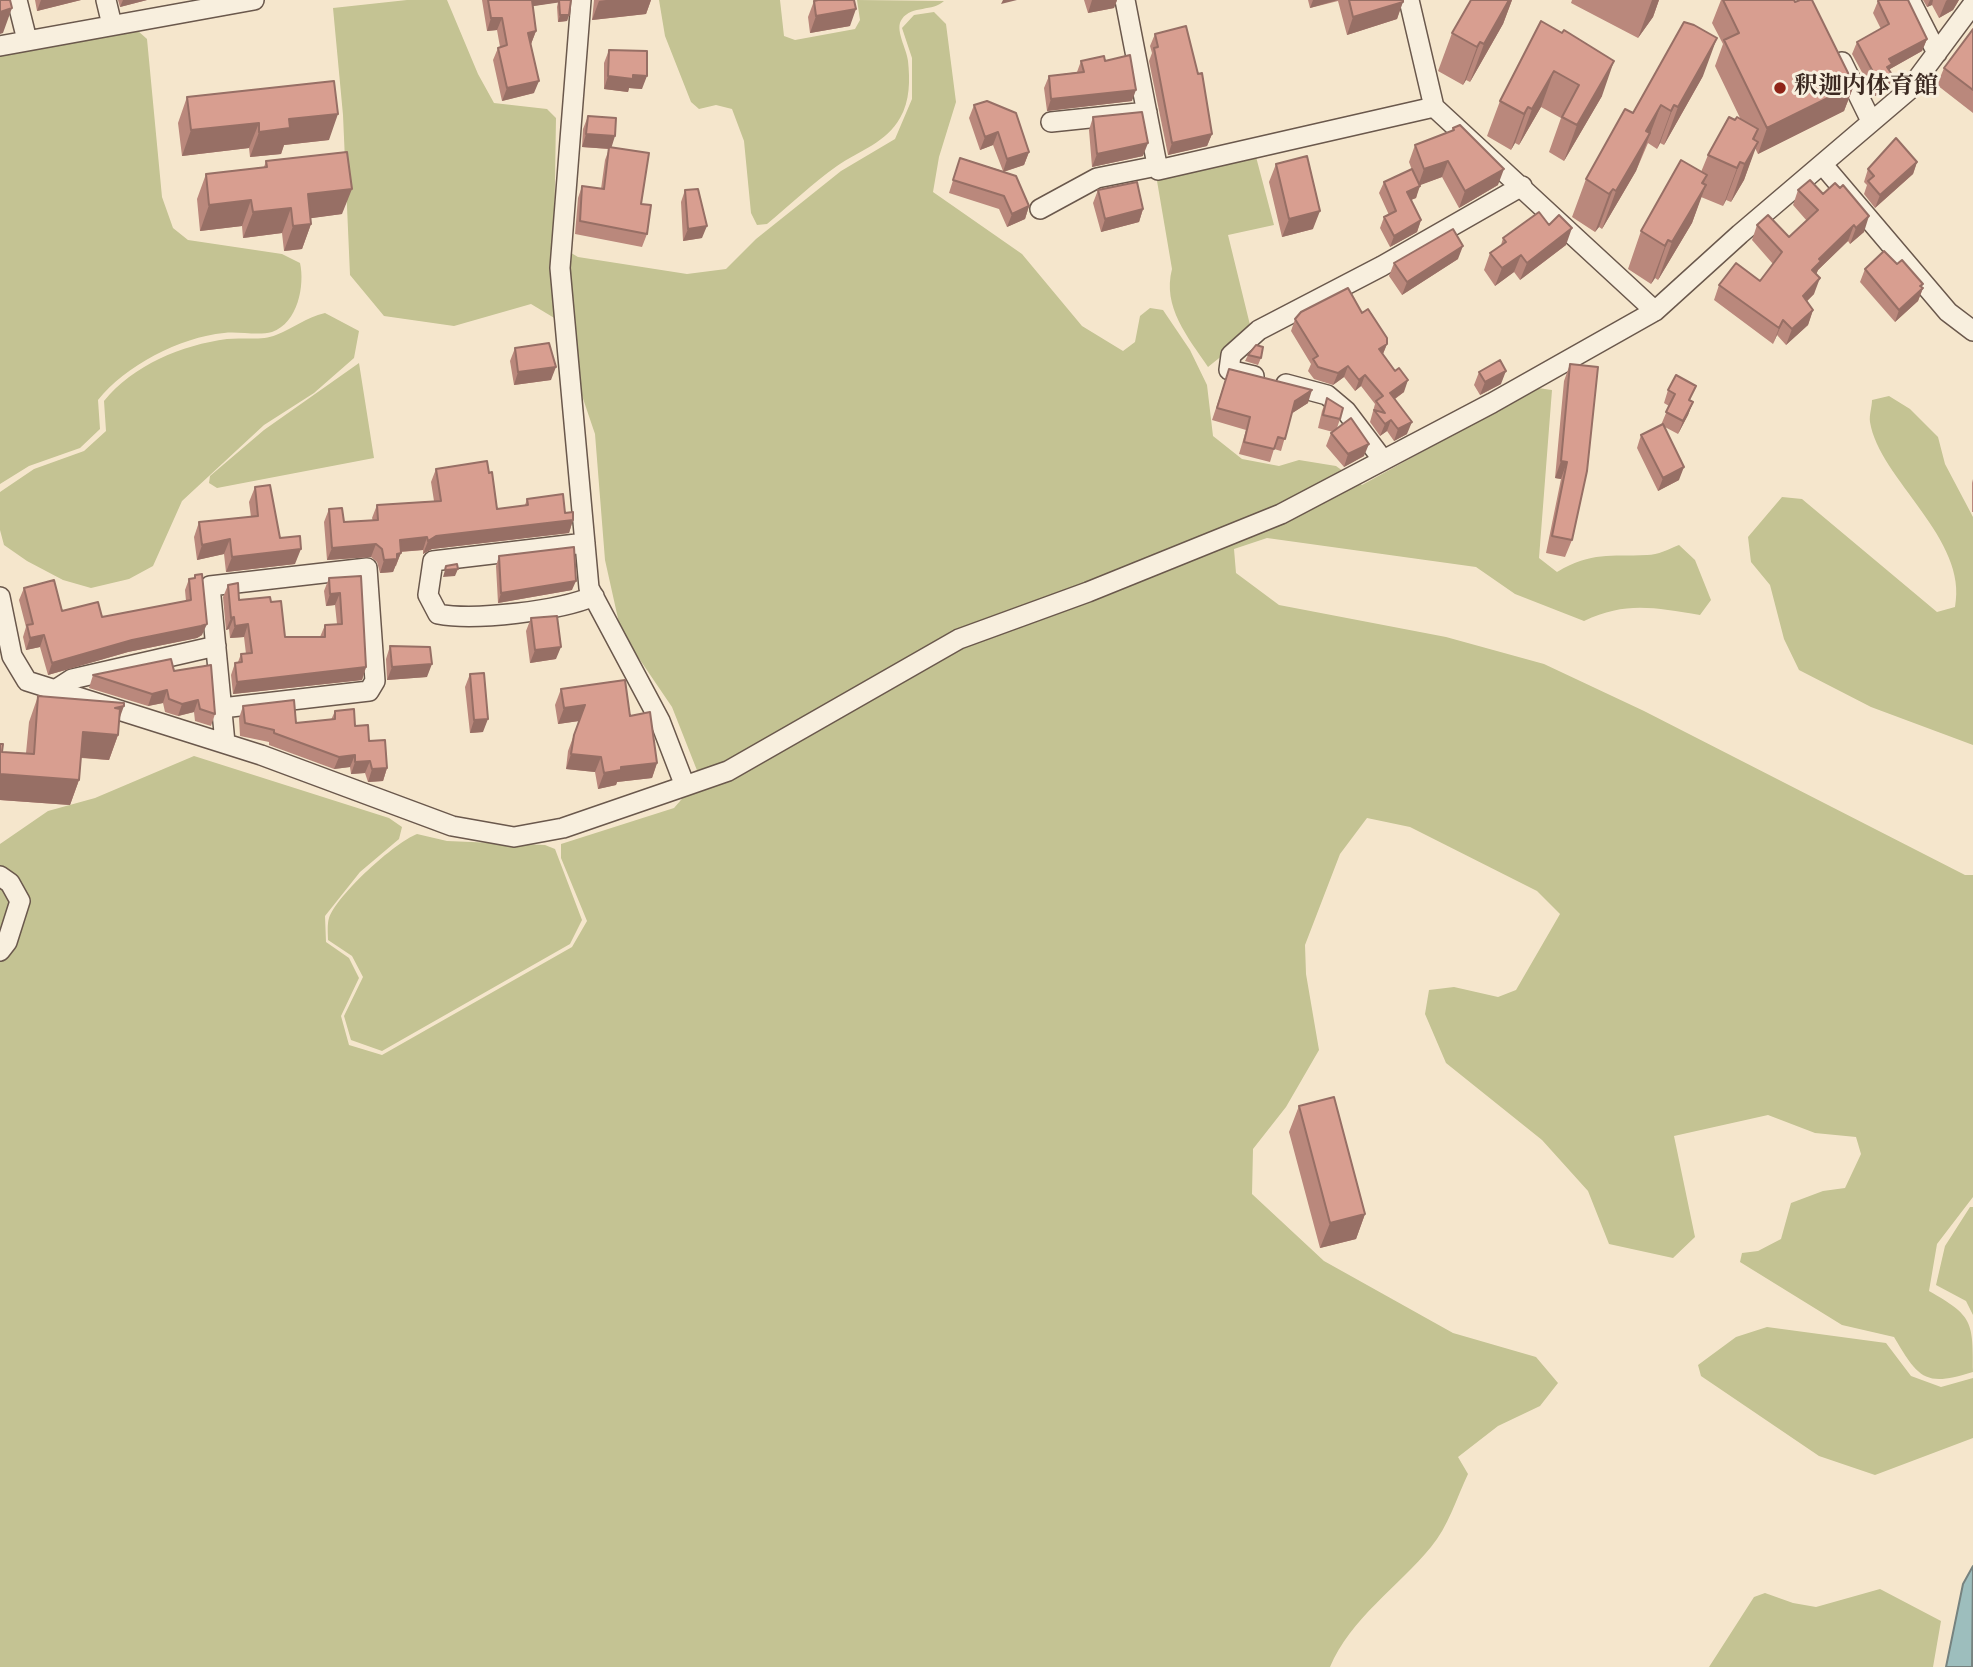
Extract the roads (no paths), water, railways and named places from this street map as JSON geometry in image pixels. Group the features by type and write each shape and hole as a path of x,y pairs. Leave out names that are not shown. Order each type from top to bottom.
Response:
{"street":[{"path":"17,0 27,40"},
{"path":"106,0 112,25"},
{"path":"0,46 254,0"},
{"path":"581,0 560,268 589,588 660,721 685,786"},
{"path":"1125,0 1158,170 1434,107"},
{"path":"1409,0 1434,107 1656,311"},
{"path":"1910,0 1937,53"},
{"path":"0,597 6,660 27,681 225,743 453,826 514,837 563,828 729,771 959,639 1101,587 1281,514 1656,311 1740,234 1909,90 1973,4"},
{"path":"1835,48 1871,121"},
{"path":"1051,122 1147,112"},
{"path":"1824,164 1948,312 1973,331"},
{"path":"1040,209 1097,178 1157,166"},
{"path":"1383,460 1346,411 1327,395 1229,370 1231,355 1259,330 1382,266 1522,186"},
{"path":"585,543 433,561 428,595 438,614 454,617 540,609 578,603 594,596"},
{"path":"222,708 369,691 376,681 366,568 210,586 225,743"},
{"path":"55,690 72,679 216,646"},
{"path":"0,876 10,883 20,901 7,942 0,951"}],"water":[{"path":"1973,1566 1972,1667 1946,1667 1963,1584"}],"place":[{"name":"釈迦内体育館","path":"1780,88"}]}
